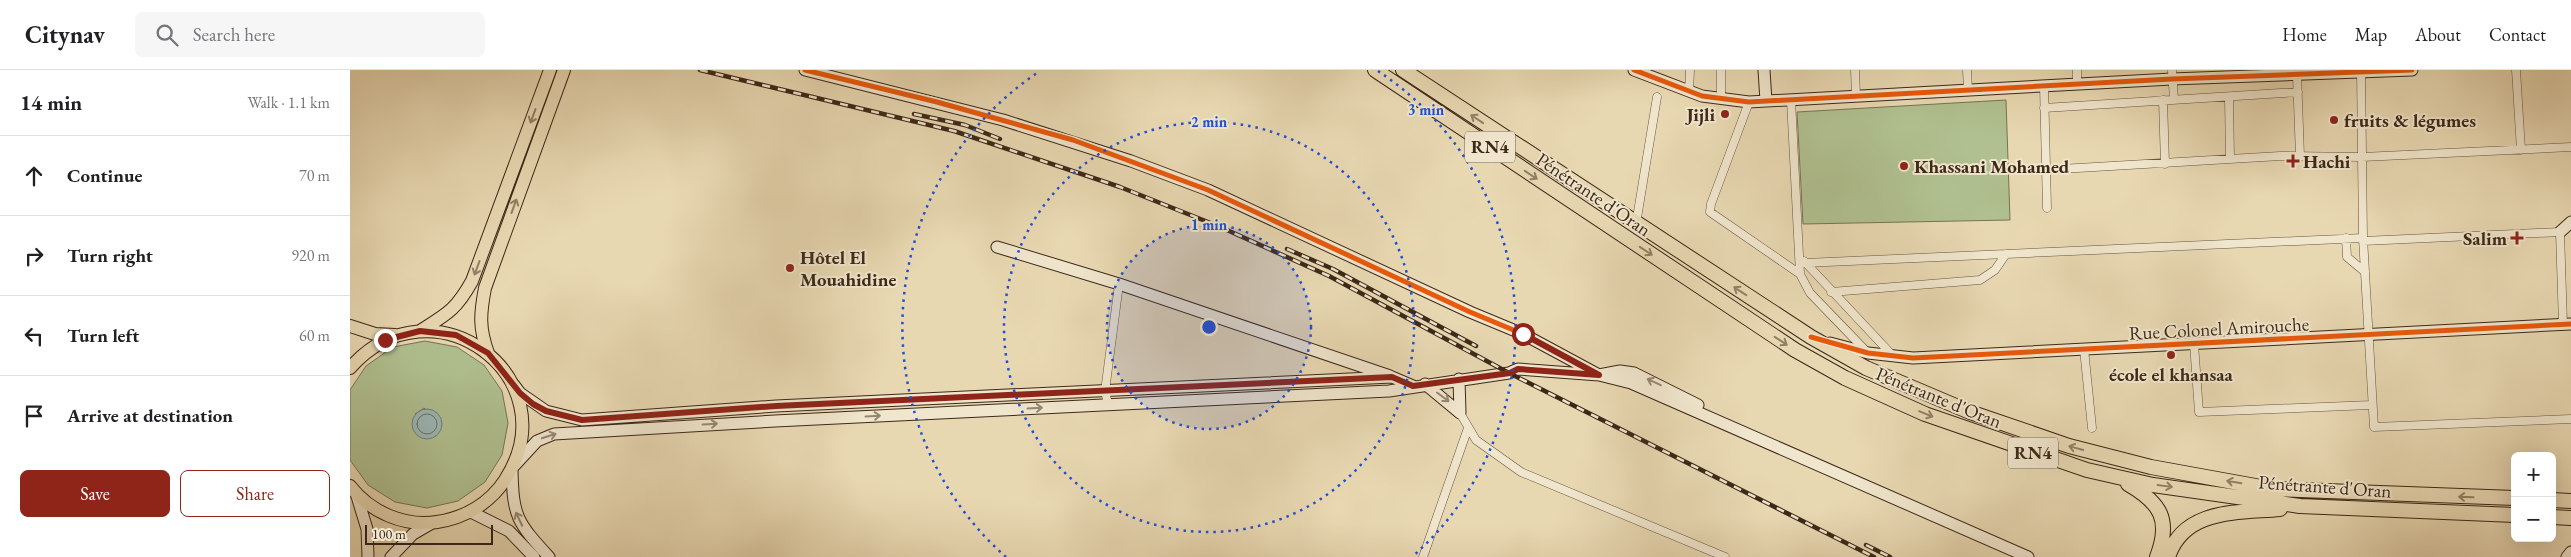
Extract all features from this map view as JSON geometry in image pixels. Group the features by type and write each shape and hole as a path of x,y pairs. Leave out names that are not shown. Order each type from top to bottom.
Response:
{"highway":[{"name":"Pénétrante d'Oran","path":"1374,70 1794,350 1845,378 1925,414 2086,470 2153,484 2300,506 2511,515"},
{"name":"Pénétrante d'Oran","path":"1403,70 1811,337 1866,368 1970,412 2069,446 2151,467 2272,489 2511,498"},
{"path":"2086,470 2128,484 2143,493 2154,504 2162,516 2165,532 2157,557"},
{"path":"2556,500 2571,501"},
{"path":"2168,557 2182,532 2201,520 2221,514 2300,506"},
{"path":"2556,517 2571,518"}],"main road":[{"path":"420,331 445,317 456,306 472,282 550,70"},
{"path":"353,490 378,510 390,516 404,521 432,523 458,517 487,501 501,486 512,469 519,450 522,422 516,394 508,377 488,353 480,331 480,312 484,288 564,70"},
{"path":"350,326 375,334 400,334 420,331 456,335 488,353"},
{"path":"350,368 372,348 400,334"}],"street":[{"path":"805,70 1004,120 1072,140 1208,190 1470,312 1523,334 1599,375"},
{"path":"1634,70 1689,92 1749,102 2077,84 2172,74 2298,75 2412,70"},
{"path":"1689,92 1690,70"},
{"path":"1721,70 1721,98"},
{"path":"1764,70 1766,101"},
{"path":"1855,70 1856,96"},
{"path":"1967,70 1968,90"},
{"path":"2077,70 2077,84"},
{"path":"2516,70 2521,150"},
{"path":"2361,71 2363,239 2374,427 2571,419"},
{"path":"2172,74 2174,99"},
{"path":"2298,75 2300,156"},
{"path":"2044,86 2044,170 2047,208"},
{"path":"2044,108 2298,92"},
{"path":"1636,224 1657,97"},
{"path":"2229,97 2230,159"},
{"path":"1791,100 1800,274 1810,294 1868,353"},
{"path":"2163,100 2165,164"},
{"path":"1749,102 1711,204 1710,212 1800,274"},
{"path":"2044,170 2230,159 2300,156 2362,157 2571,147"},
{"path":"2567,324 2566,232 2571,222"},
{"path":"1805,263 2346,238 2566,232"},
{"path":"2346,238 2347,258 2365,272"},
{"path":"997,248 1120,284 1392,377 1413,386"},
{"path":"1798,250 1805,263 1893,356"},
{"path":"1831,292 1980,280 1995,270 2006,254"},
{"path":"1108,404 1105,391 1120,284"},
{"name":"Rue Colonel Amirouche","path":"1811,337 1868,353 1913,358 2567,324"},
{"path":"1834,344 1847,338 1846,330"},
{"path":"2194,344 2199,412 2372,405"},
{"path":"2084,349 2092,428"},
{"path":"549,557 522,527 516,514 512,469 537,441 554,434 775,420 1389,391 1425,384 1510,373 1518,369 1599,375 1620,371 1634,373 1657,383 1774,446 2028,557"},
{"path":"508,377 520,393 533,404 546,411 582,420 776,406 1392,377"},
{"path":"1459,379 1460,413"},
{"path":"1425,384 1460,413 1476,440 1520,472 1725,557"},
{"path":"775,420 776,406"},
{"path":"1423,557 1468,428"},
{"path":"353,490 367,529 368,557"},
{"path":"470,512 509,531 534,557"},
{"path":"392,557 412,534 432,523"},
{"path":"2567,557 2571,552"}],"green space":[{"name":"Khassani Mohamed","path":"2006,100 2010,220 1803,224 1797,112"},
{"path":"425,341 457,347 484,365 502,391 508,423 502,455 485,482 458,501 427,508 395,502 368,485 350,460 350,390 366,366 393,347","holes":["424,408 442,425 435,437 415,414"]}],"water":[{"path":"427,409 438,413 442,424 438,435 427,439 416,435 412,424 416,413"}],"railway":[{"path":"700,70 954,131 1120,187 1218,226 1329,276 1509,373 1874,557"},
{"path":"914,114 965,125 1000,139"},
{"path":"1287,249 1333,269 1476,346"},
{"path":"1866,545 1890,557"}],"cycle path":[{"path":"805,70 937,102 1073,140 1208,190 1470,312 1523,334 1599,375"},
{"path":"1634,70 1702,96 1749,102 2172,79 2412,70"},
{"path":"1811,337 1868,353 1913,358 2571,324"}],"place":[{"name":"Jijli","path":"1725,114"},
{"name":"fruits & légumes","path":"2334,120"},
{"name":"Hachi","path":"2293,161"},
{"name":"Khassani Mohamed","path":"1904,166"},
{"name":"Salim","path":"2517,238"},
{"name":"Hôtel El Mouahidine","path":"790,268"},
{"name":"école el khansaa","path":"2171,355"}],"route":[{"path":"385,340 400,334 420,331 439,331 456,335 488,353 499,364 520,393 533,404 564,417 582,420 620,419 776,406 1392,377 1413,386 1510,373 1518,369 1599,375 1523,334"}]}
